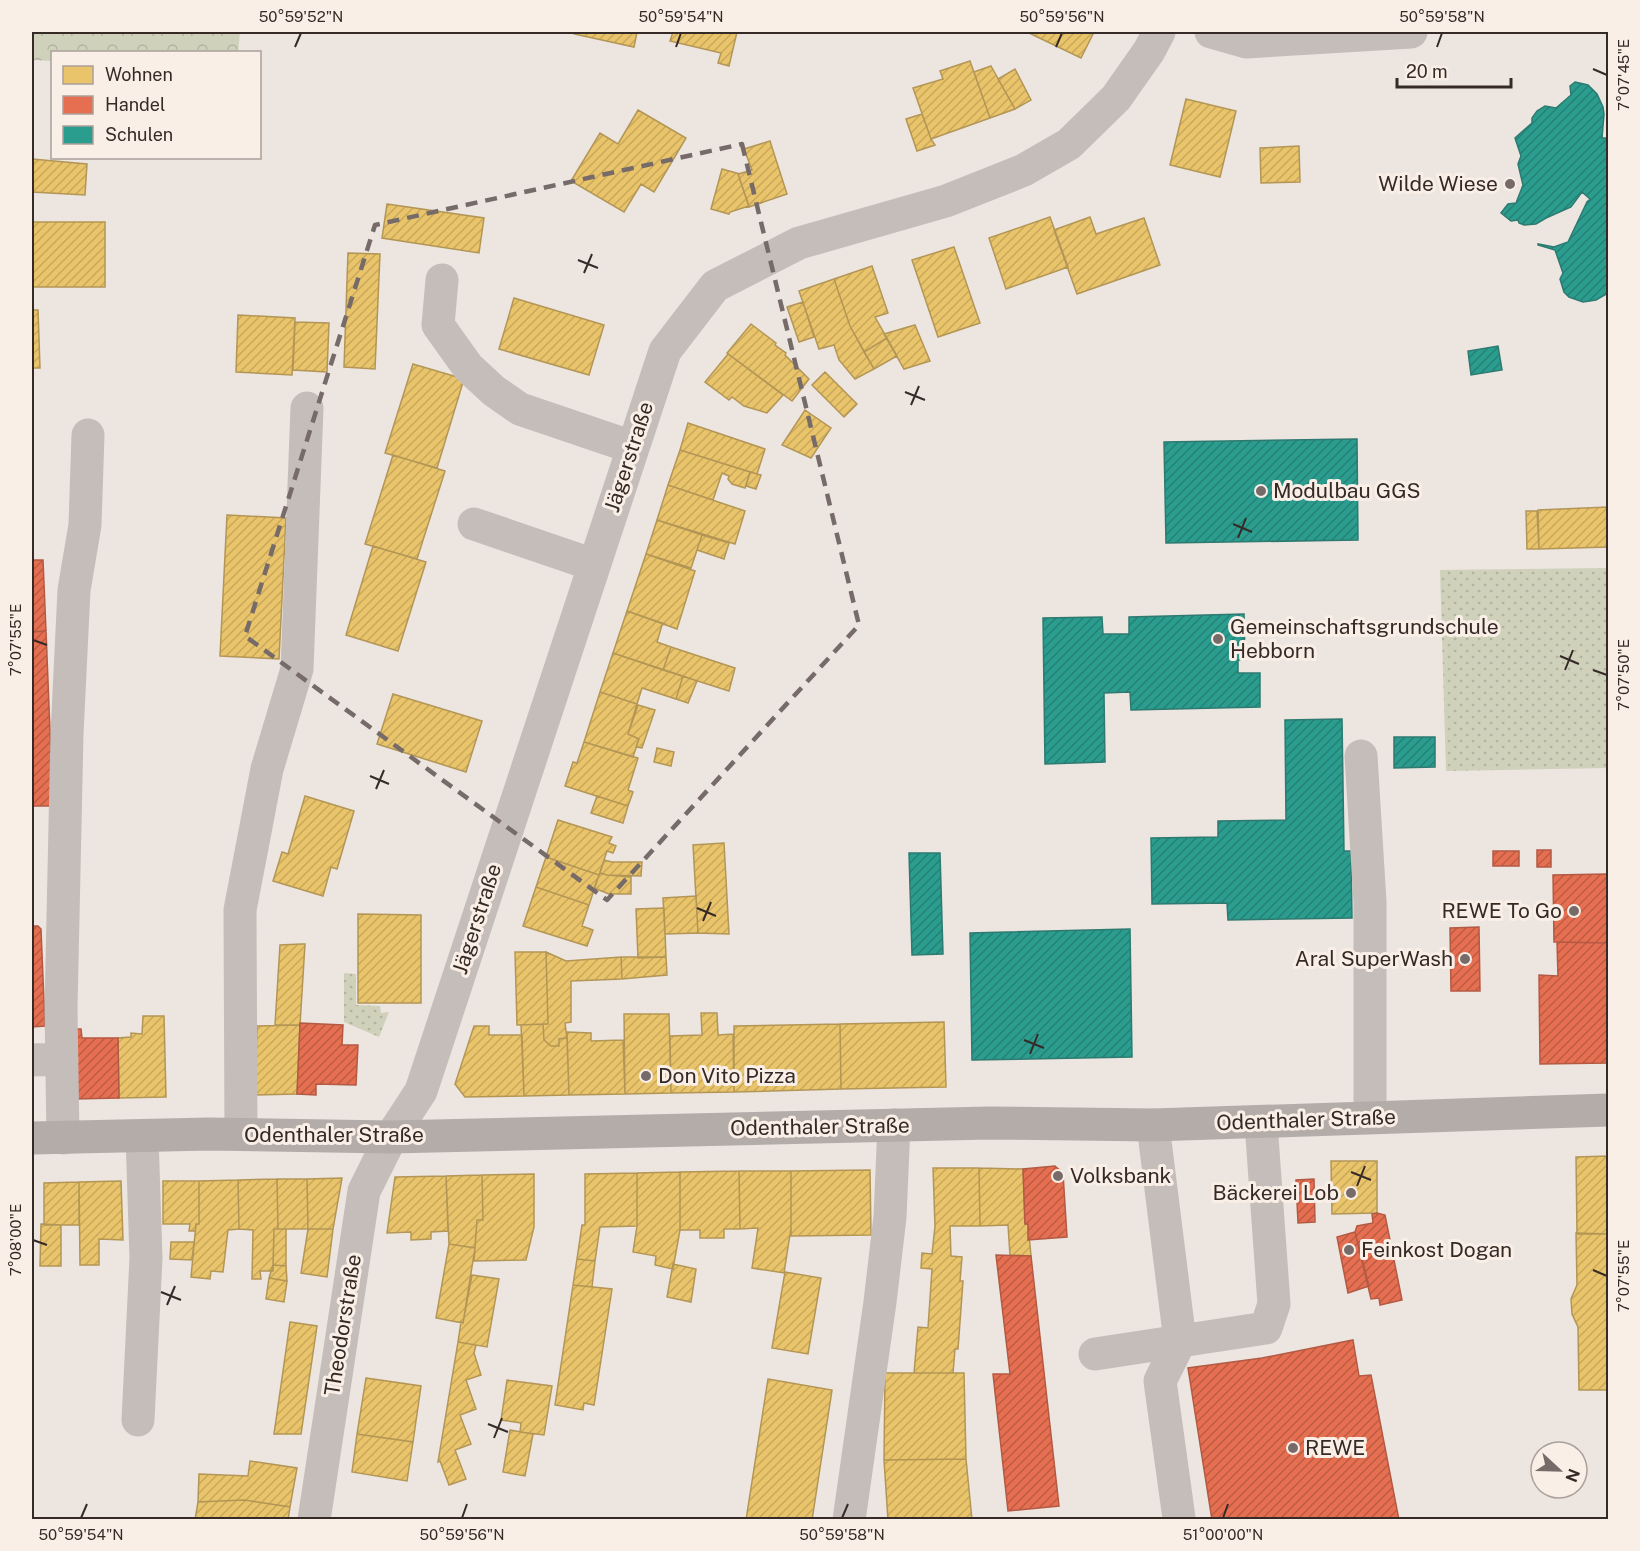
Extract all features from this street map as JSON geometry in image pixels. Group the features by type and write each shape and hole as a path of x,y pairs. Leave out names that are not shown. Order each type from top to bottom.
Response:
{"main road":[{"name":"Odenthaler Straße","path":"47,1138 241,1134 391,1137 990,1123 1153,1125 1608,1110"}],"street":[{"name":"Jägerstraße","path":"391,1137 421,1091 665,351 715,286 799,243 946,201 1024,170 1069,144 1116,98 1149,51 1159,32"},
{"path":"1211,32 1246,42 1411,32"},
{"path":"442,280 438,325 468,367 494,392 520,409 632,447"},
{"path":"241,1134 240,910 267,769 297,669 307,408"},
{"path":"47,1138 47,1059 61,1009 68,722 74,590 85,525 88,435"},
{"path":"474,524 594,565"},
{"path":"1361,756 1370,902 1370,1117"},
{"path":"1095,1354 1266,1328 1274,1304 1260,1123"},
{"path":"849,1520 888,1238 894,1125"},
{"path":"1153,1125 1180,1341 1161,1381 1179,1518"},
{"path":"138,1420 146,1258 142,1136"},
{"name":"Theodorstraße","path":"314,1520 364,1191 391,1137"}],"highlighted area":[{"path":"742,144 859,625 607,900 245,636 375,225"}],"green space":[{"path":"32,32 240,32 238,51 51,51 51,61 32,60"},
{"path":"1608,568 1608,768 1446,771 1440,570"},
{"path":"344,973 356,974 356,1005 380,1006 381,1013 389,1012 379,1037 344,1022"}],"building: Wohnen":[{"path":"574,32 637,32 634,47 574,34"},
{"path":"673,32 737,32 729,66 718,63 721,53 670,41"},
{"path":"1027,32 1094,32 1081,58"},
{"path":"970,61 990,118 931,139 913,88 943,79 940,71"},
{"path":"991,66 1015,109 990,118 974,72"},
{"path":"1015,69 1031,100 1015,109 998,79"},
{"path":"1186,99 1236,111 1220,177 1170,165"},
{"path":"638,110 686,138 654,192 641,184 624,212 571,181 600,133 618,144"},
{"path":"922,114 935,145 917,151 906,119"},
{"path":"770,141 787,194 749,207 738,174 752,170 744,149"},
{"path":"1299,146 1300,182 1261,183 1260,148"},
{"path":"32,159 87,164 85,195 32,192"},
{"path":"722,169 740,174 738,174 749,206 729,214 711,209"},
{"path":"387,204 484,218 479,253 382,238"},
{"path":"1050,217 1068,267 1006,289 989,238"},
{"path":"1090,217 1096,234 1144,218 1160,265 1077,294 1054,230"},
{"path":"33,222 105,222 105,287 32,287"},
{"path":"954,247 980,323 938,337 912,260"},
{"path":"348,253 380,254 375,369 344,367"},
{"path":"872,266 888,313 875,317 887,338 864,352 850,326 834,279"},
{"path":"834,279 850,326 874,369 855,379 839,360 834,345 819,349 799,291"},
{"path":"514,298 604,325 589,375 499,349"},
{"path":"803,302 814,337 799,342 787,307"},
{"path":"32,310 38,310 40,368 32,368"},
{"path":"238,315 295,318 292,375 236,372"},
{"path":"295,322 329,323 327,372 293,370"},
{"path":"751,324 776,343 775,345 786,353 785,355 809,379 792,401 727,353"},
{"path":"915,325 930,361 904,369 884,334"},
{"path":"887,338 897,356 874,369 864,352"},
{"path":"728,354 783,395 767,413 744,406 732,397 729,400 705,382"},
{"path":"413,364 464,379 437,468 385,453"},
{"path":"825,372 857,404 844,417 812,385"},
{"path":"805,410 831,428 811,458 782,445"},
{"path":"688,423 765,449 757,474 680,450"},
{"path":"680,450 750,472 745,488 732,484 728,479 729,476 722,473 713,500 668,485"},
{"path":"393,455 445,471 417,559 365,544"},
{"path":"750,472 761,475 756,489 746,486"},
{"path":"668,485 745,511 735,544 657,520"},
{"path":"1608,507 1608,547 1539,549 1538,510"},
{"path":"1526,511 1537,511 1539,549 1527,549"},
{"path":"227,515 286,518 279,659 220,656"},
{"path":"657,520 702,535 691,568 646,554"},
{"path":"702,535 729,543 724,559 697,550"},
{"path":"373,546 426,562 398,651 346,635"},
{"path":"646,554 695,571 677,629 627,611"},
{"path":"627,611 665,624 662,625 657,642 671,647 663,670 613,653"},
{"path":"671,647 735,668 729,691 663,670"},
{"path":"613,653 683,676 676,699 642,688 637,704 600,692"},
{"path":"683,676 697,681 688,703 676,699"},
{"path":"600,692 637,704 628,734 639,739 633,757 584,742"},
{"path":"393,694 482,721 466,772 377,744"},
{"path":"638,705 655,710 642,748 636,747 639,739 628,734"},
{"path":"584,742 638,758 628,790 633,792 628,806 565,786 573,762 577,763"},
{"path":"657,748 674,752 671,766 654,762"},
{"path":"305,796 354,811 337,869 331,867 323,896 273,881 282,852 288,854"},
{"path":"597,796 628,806 623,823 591,813"},
{"path":"558,820 612,837 609,843 616,846 613,853 607,851 599,875 546,857"},
{"path":"724,843 729,934 698,933 693,845"},
{"path":"546,857 599,875 589,905 536,887"},
{"path":"604,860 642,862 641,876 600,873"},
{"path":"600,873 631,877 631,894 609,894 594,888"},
{"path":"536,887 589,905 582,926 593,930 587,946 523,926"},
{"path":"696,896 698,933 665,934 663,898"},
{"path":"664,908 666,957 638,958 636,909"},
{"path":"358,914 421,915 421,1003 358,1003"},
{"path":"305,944 300,1025 275,1025 280,945"},
{"path":"515,952 546,952 548,1024 517,1025"},
{"path":"546,952 566,961 621,957 622,979 571,981 571,1022 565,1023 567,1038 559,1039 559,1046 551,1046 544,1040 543,1024 548,1024"},
{"path":"621,957 666,957 667,975 622,979"},
{"path":"701,1013 717,1013 718,1035 733,1034 734,1092 671,1093 670,1036 702,1035"},
{"path":"624,1014 669,1014 671,1093 625,1094"},
{"path":"143,1016 164,1016 166,1097 119,1098 118,1038 131,1037 131,1033 142,1034"},
{"path":"944,1022 946,1087 841,1089 840,1024"},
{"path":"543,1024 544,1040 551,1046 559,1046 559,1039 567,1038 569,1095 524,1096 521,1025"},
{"path":"840,1024 841,1089 734,1092 734,1026"},
{"path":"300,1025 297,1094 255,1095 257,1026"},
{"path":"474,1026 489,1026 489,1035 522,1035 524,1096 465,1097 455,1084"},
{"path":"567,1032 591,1033 591,1041 623,1040 625,1094 569,1095"},
{"path":"1608,1156 1608,1234 1577,1234 1576,1157"},
{"path":"1331,1161 1377,1161 1377,1213 1332,1214"},
{"path":"933,1168 979,1168 980,1226 950,1226 951,1256 962,1257 960,1281 963,1281 958,1349 955,1349 953,1373 914,1373 918,1327 928,1328 932,1269 921,1268 922,1253 932,1254 935,1226"},
{"path":"979,1168 1023,1169 1025,1224 1028,1224 1031,1256 1010,1255 1008,1225 980,1226"},
{"path":"870,1170 871,1235 791,1236 791,1171"},
{"path":"739,1171 791,1171 791,1228 784,1273 752,1268 758,1228 740,1229"},
{"path":"739,1171 740,1229 724,1229 724,1238 700,1238 700,1230 680,1230 680,1172"},
{"path":"680,1172 680,1230 673,1269 655,1265 656,1256 633,1252 637,1226 637,1173"},
{"path":"637,1173 637,1226 600,1227 595,1261 577,1259 582,1225 585,1225 585,1174"},
{"path":"534,1174 534,1227 526,1260 474,1261 477,1220 483,1220 482,1175"},
{"path":"482,1175 483,1220 477,1220 475,1248 449,1244 446,1176"},
{"path":"446,1176 448,1231 431,1232 431,1239 411,1240 411,1232 387,1233 395,1177"},
{"path":"342,1178 333,1229 308,1229 307,1179"},
{"path":"277,1179 278,1229 274,1229 273,1271 260,1271 261,1279 252,1279 253,1230 239,1229 238,1180"},
{"path":"277,1179 307,1179 308,1229 278,1229"},
{"path":"238,1180 239,1229 228,1230 223,1272 211,1271 210,1279 191,1277 196,1224 199,1224 199,1181"},
{"path":"121,1181 123,1240 99,1239 99,1265 80,1265 79,1182"},
{"path":"163,1181 199,1181 199,1224 196,1224 195,1231 189,1231 190,1224 163,1224"},
{"path":"79,1182 79,1225 44,1225 44,1183"},
{"path":"41,1224 61,1225 61,1266 40,1266"},
{"path":"274,1229 286,1229 286,1266 273,1265"},
{"path":"308,1229 333,1229 327,1277 301,1273"},
{"path":"1576,1233 1608,1234 1608,1390 1579,1390 1578,1327 1572,1314 1571,1299 1577,1285"},
{"path":"171,1242 194,1242 192,1260 170,1259"},
{"path":"449,1244 475,1248 463,1323 436,1318"},
{"path":"577,1259 595,1261 592,1287 573,1285"},
{"path":"673,1264 696,1269 691,1302 667,1297"},
{"path":"273,1265 286,1266 287,1281 269,1278"},
{"path":"785,1272 821,1278 808,1354 772,1348"},
{"path":"472,1275 499,1279 487,1347 458,1342"},
{"path":"269,1278 287,1281 284,1302 266,1299"},
{"path":"573,1285 612,1289 594,1405 584,1403 583,1410 555,1405"},
{"path":"290,1322 317,1326 301,1434 274,1434"},
{"path":"458,1342 476,1345 474,1353 481,1375 466,1380 476,1409 460,1415 471,1444 455,1450 466,1479 449,1485 440,1461 438,1462"},
{"path":"885,1373 964,1373 966,1459 884,1460"},
{"path":"366,1378 421,1386 413,1442 357,1434"},
{"path":"768,1379 832,1390 812,1520 746,1520"},
{"path":"507,1380 552,1386 544,1435 520,1432 521,1423 501,1420"},
{"path":"510,1430 533,1434 525,1476 503,1472"},
{"path":"357,1434 413,1442 407,1481 352,1472"},
{"path":"966,1459 972,1520 888,1520 884,1460"},
{"path":"250,1461 297,1468 290,1507 244,1500 198,1502 199,1474 248,1476"},
{"path":"244,1500 290,1507 288,1520 195,1520 198,1502"}],"building: Handel":[{"path":"32,560 43,560 46,631 32,632"},
{"path":"46,631 53,806 32,806 32,632"},
{"path":"1537,850 1551,850 1551,867 1537,867"},
{"path":"1493,851 1519,851 1519,866 1493,866"},
{"path":"1608,874 1608,943 1554,942 1553,875"},
{"path":"32,926 38,926 41,929 45,1026 32,1027"},
{"name":"Aral SuperWash","path":"1479,927 1480,991 1451,991 1450,928"},
{"path":"1557,942 1608,943 1608,1063 1540,1064 1539,975 1558,976"},
{"path":"300,1023 343,1025 342,1045 358,1045 356,1085 316,1084 316,1095 297,1094"},
{"path":"73,1029 81,1029 82,1038 118,1038 119,1098 74,1099"},
{"path":"1055,1166 1063,1173 1067,1237 1028,1240 1028,1224 1025,1224 1023,1169"},
{"path":"1314,1179 1315,1222 1298,1223 1296,1180"},
{"path":"1372,1214 1385,1215 1402,1300 1380,1305 1379,1298 1371,1299 1355,1232 1357,1226 1373,1223"},
{"path":"1355,1232 1369,1286 1348,1293 1337,1237"},
{"path":"996,1255 1031,1256 1059,1506 1008,1511 993,1374 1010,1374"},
{"name":"REWE","path":"1353,1340 1359,1376 1371,1375 1399,1520 1212,1520 1188,1368 1262,1358"}],"building: Schulen":[{"path":"1575,82 1588,85 1597,94 1604,114 1602,138 1608,138 1608,293 1596,300 1583,302 1569,297 1564,292 1560,279 1563,273 1555,250 1538,244 1554,247 1568,242 1590,199 1582,192 1571,207 1536,224 1524,225 1518,220 1511,221 1501,213 1508,204 1516,203 1523,185 1518,164 1521,156 1515,138 1532,123 1532,118 1537,111 1545,106 1556,108 1571,95 1570,86"},
{"path":"1498,346 1502,370 1471,375 1468,351"},
{"name":"Modulbau GGS","path":"1357,439 1358,540 1166,543 1164,442"},
{"path":"1244,614 1245,660 1238,660 1238,673 1260,673 1260,707 1131,710 1130,692 1104,693 1105,762 1045,764 1043,618 1102,617 1103,634 1129,634 1129,617"},
{"path":"1342,719 1344,851 1351,851 1352,918 1228,920 1227,903 1152,904 1151,838 1218,837 1218,821 1286,820 1285,720"},
{"path":"1394,737 1435,737 1435,767 1394,768"},
{"path":"909,853 940,853 943,954 912,955"},
{"path":"1130,929 1132,1057 972,1060 970,933"}],"place":[{"name":"Wilde Wiese","path":"1510,184"},
{"name":"Modulbau GGS","path":"1261,491"},
{"name":"Gemeinschaftsgrundschule Hebborn","path":"1218,639"},
{"name":"REWE To Go","path":"1574,911"},
{"name":"Aral SuperWash","path":"1465,959"},
{"name":"Don Vito Pizza","path":"646,1076"},
{"name":"Volksbank","path":"1058,1176"},
{"name":"Bäckerei Lob","path":"1351,1193"},
{"name":"Feinkost Dogan","path":"1349,1250"},
{"name":"REWE","path":"1293,1448"}]}
